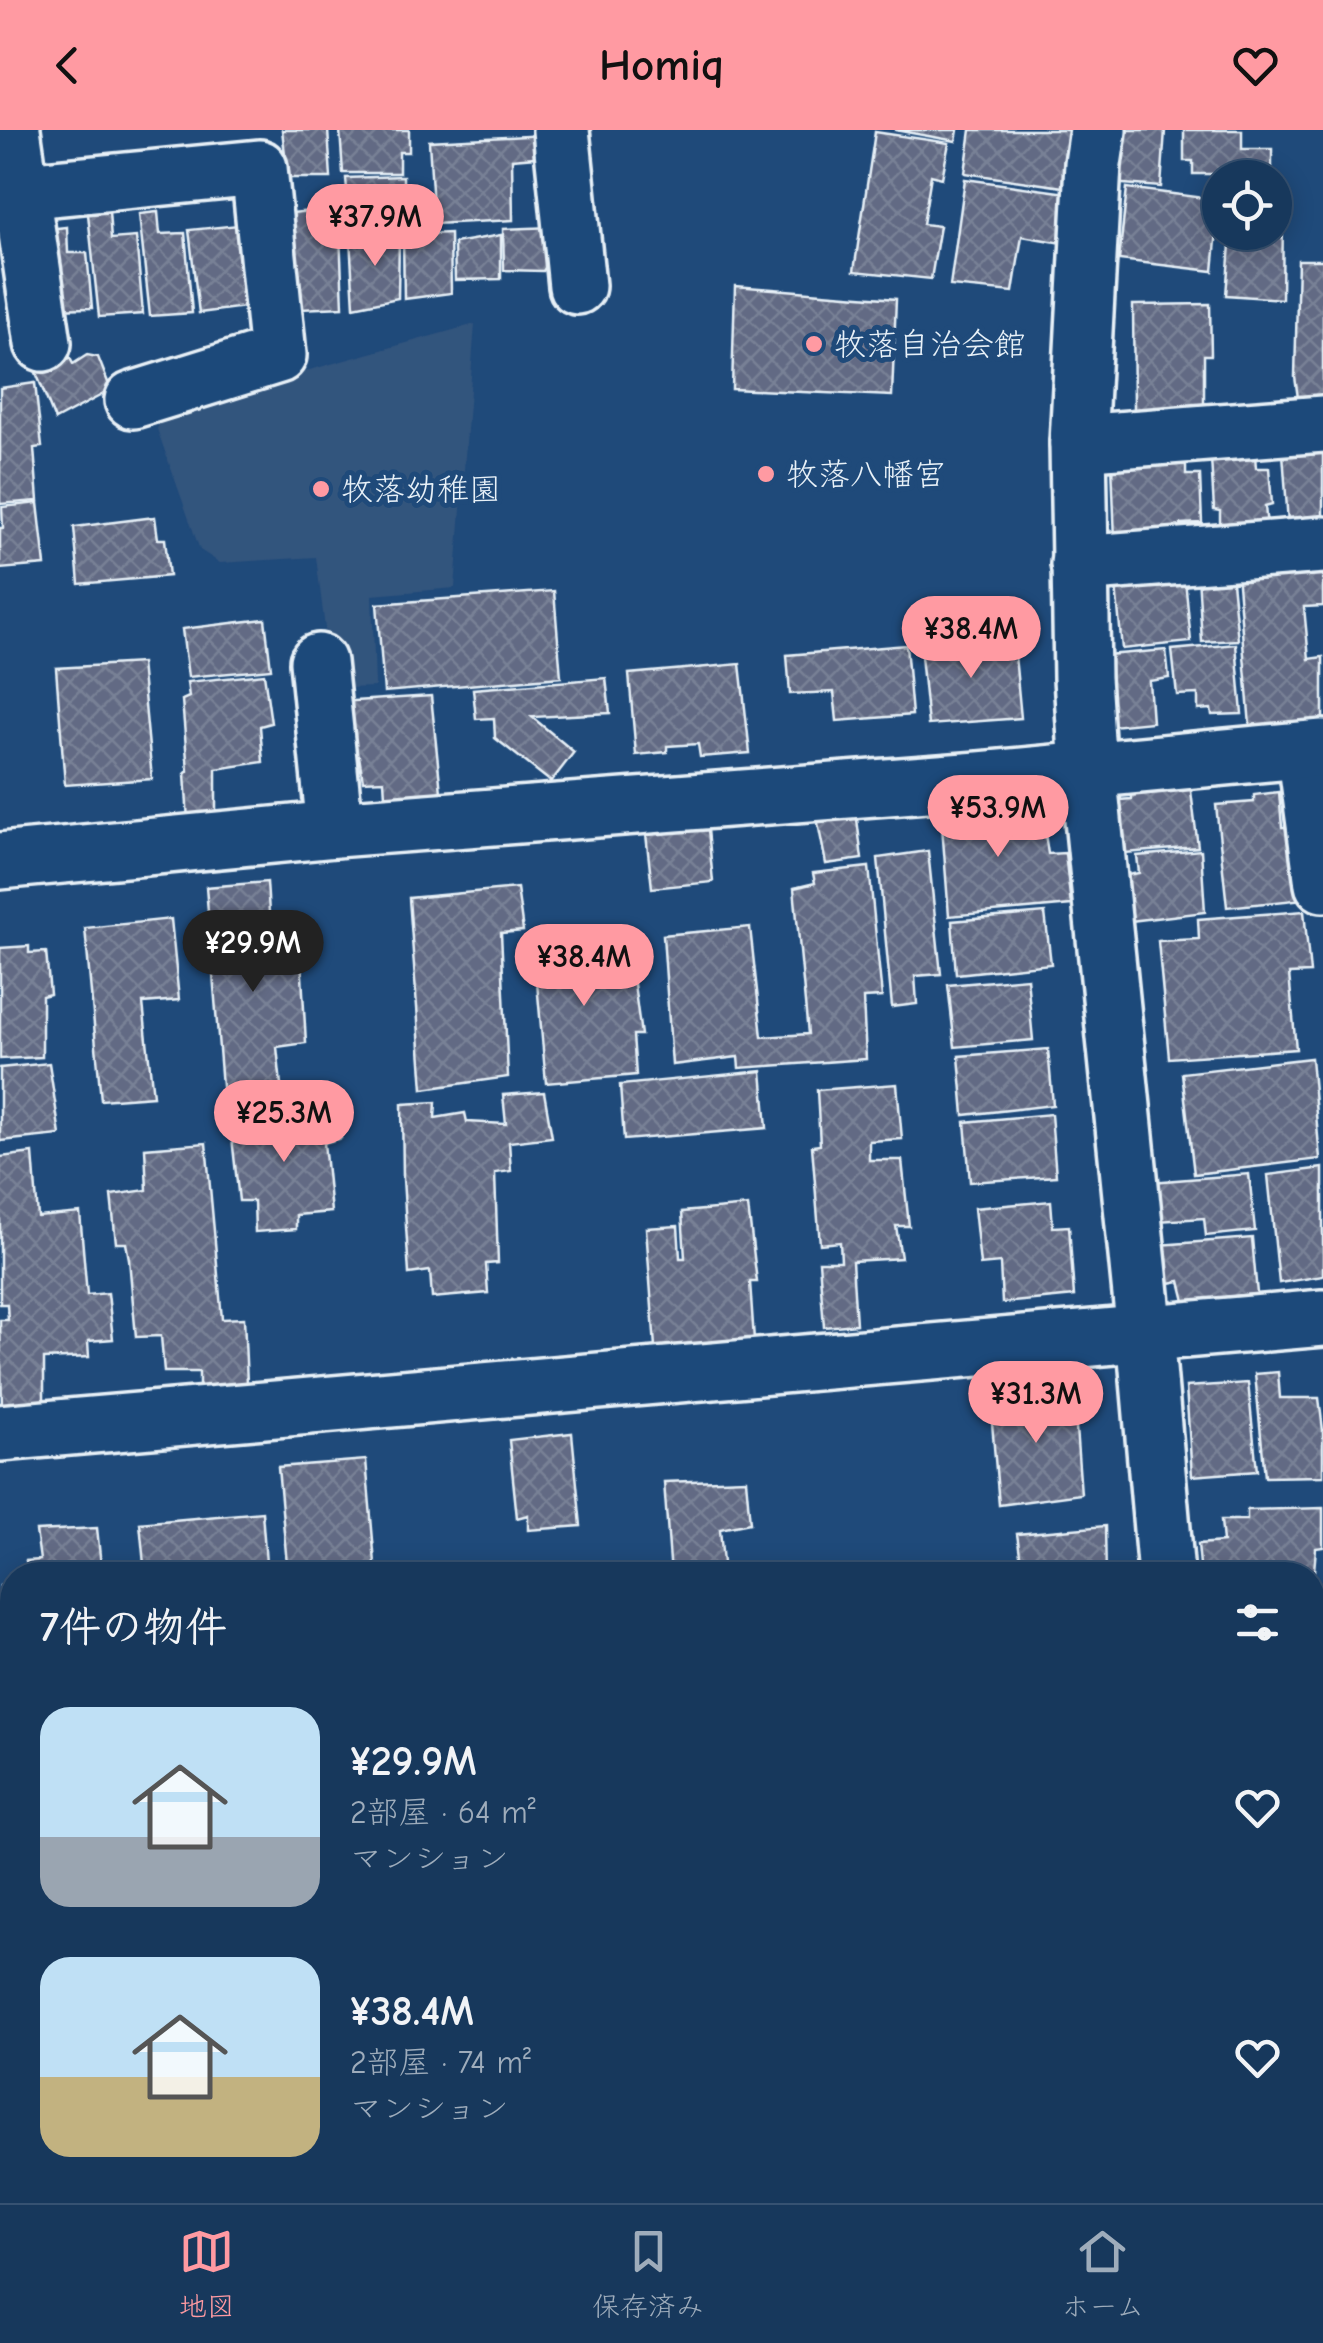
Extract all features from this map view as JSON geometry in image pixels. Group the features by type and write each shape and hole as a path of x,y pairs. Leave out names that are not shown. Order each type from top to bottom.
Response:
{"street":[{"path":"12,130 43,343"},
{"path":"561,130 577,286"},
{"path":"1098,130 1078,443 1082,678 1165,1562"},
{"path":"22,191 259,168 278,354 133,400"},
{"path":"1078,443 1323,424"},
{"path":"1080,564 1323,545"},
{"path":"318,662 335,829"},
{"path":"0,860 1314,749 1323,884"},
{"path":"0,1433 1323,1318"}],"shaded area":[{"name":"牧落幼稚園","path":"475,324 455,588 372,595 375,687 347,688 326,636 316,557 220,563 200,550 157,429 166,410"}],"building":[{"path":"282,130 328,130 331,178 288,178"},
{"path":"340,130 409,130 409,152 399,152 399,173 343,173"},
{"path":"895,130 958,130 956,141"},
{"path":"971,130 1071,130 1063,187 965,173"},
{"path":"1112,130 1165,130 1161,187 1111,183"},
{"path":"1184,130 1242,130 1242,149 1272,149 1272,160 1202,160 1202,174 1193,174 1193,161 1184,161"},
{"path":"875,132 949,143 942,178 931,175 923,224 940,226 931,279 854,271"},
{"path":"547,135 547,156 512,159 513,220 434,224 429,141"},
{"path":"403,176 403,195 423,193 422,225 350,226 346,178"},
{"path":"965,179 1074,194 1068,244 1022,236 1013,292 950,286"},
{"path":"1127,188 1202,198 1202,250 1215,250 1213,271 1119,260"},
{"path":"339,208 343,307 300,309 291,213"},
{"path":"109,211 111,239 136,237 143,314 99,317 88,214"},
{"path":"158,212 160,234 185,233 192,313 150,316 139,214"},
{"path":"238,225 245,307 199,313 189,230"},
{"path":"67,227 68,253 87,253 92,308 48,309 37,230"},
{"path":"553,227 554,254 543,271 504,270 503,229"},
{"path":"450,233 451,293 404,299 403,235"},
{"path":"501,235 501,279 455,280 454,243"},
{"path":"399,236 398,298 354,307 350,238"},
{"path":"1230,250 1283,250 1282,299 1226,295"},
{"path":"1298,260 1323,260 1323,410 1300,412 1295,377"},
{"name":"牧落自治会館","path":"735,286 896,299 892,396 732,389"},
{"path":"1210,304 1211,355 1204,355 1204,410 1134,410 1133,305"},
{"path":"68,354 73,364 87,355 98,357 111,390 55,420 35,370"},
{"path":"35,383 42,447 34,448 38,501 0,504 0,388"},
{"path":"1323,451 1323,520 1288,523 1283,453"},
{"path":"1255,455 1256,468 1269,468 1272,504 1265,506 1267,527 1220,529 1220,511 1214,510 1211,458"},
{"path":"1186,462 1186,475 1200,475 1202,523 1181,524 1181,531 1115,540 1112,464"},
{"path":"38,503 45,565 0,569 2,507"},
{"path":"155,517 158,539 165,539 169,576 79,584 74,527"},
{"path":"1323,565 1323,606 1304,607 1309,659 1323,657 1323,720 1250,726 1237,572"},
{"path":"1231,572 1238,640 1202,642 1198,575"},
{"path":"1185,579 1191,642 1122,649 1116,586"},
{"path":"554,591 561,677 384,692 377,604"},
{"path":"265,619 271,669 188,677 182,629"},
{"path":"1013,635 1021,718 928,725 920,646"},
{"path":"1236,644 1242,714 1212,715 1211,709 1198,710 1198,694 1177,695 1172,650"},
{"path":"906,645 912,715 837,721 834,692 790,694 787,655"},
{"path":"1166,650 1169,678 1149,681 1152,722 1112,726 1107,655"},
{"path":"141,663 152,779 65,785 56,668"},
{"path":"740,664 750,753 700,757 698,744 667,746 667,752 636,755 629,674"},
{"path":"264,674 271,723 260,726 263,762 216,769 216,821 188,821 182,700 189,697 187,682"},
{"path":"606,678 610,713 532,717 574,752 551,782 495,738 494,718 476,719 473,689"},
{"path":"431,696 441,792 385,796 384,780 363,781 359,756 345,757 339,702"},
{"path":"1189,775 1198,847 1125,853 1119,800 1132,799 1132,779"},
{"path":"1279,792 1282,827 1297,827 1305,899 1227,907 1216,805 1254,802 1254,795"},
{"path":"1010,793 1015,830 1044,827 1048,854 1065,853 1071,905 949,916 940,800"},
{"path":"856,811 862,859 826,864 817,818"},
{"path":"707,819 713,882 652,888 645,825"},
{"path":"1201,850 1205,912 1130,921 1127,875 1139,873 1137,856"},
{"path":"928,851 941,974 915,976 917,1004 892,1007 878,858"},
{"path":"869,867 882,997 863,998 866,1059 739,1068 738,1057 672,1065 663,935 750,927 762,1037 808,1034 794,888 815,883 813,873"},
{"path":"267,882 271,944 300,941 306,1043 277,1047 283,1104 224,1111 206,887"},
{"path":"517,888 523,931 501,933 508,1077 423,1089 409,898"},
{"path":"1304,911 1310,973 1289,974 1296,1049 1169,1058 1158,941 1199,939 1198,919"},
{"path":"1045,913 1051,964 956,974 952,921"},
{"path":"171,919 179,1000 143,1003 153,1096 101,1100 85,928"},
{"path":"613,931 618,984 634,984 641,1035 633,1035 636,1075 546,1083 533,938"},
{"path":"29,946 29,953 46,952 50,994 42,996 42,1057 0,1059 0,948"},
{"path":"1027,978 1033,1040 955,1047 948,985"},
{"path":"1048,1049 1053,1105 964,1115 959,1056"},
{"path":"1311,1058 1320,1159 1194,1174 1182,1073"},
{"path":"49,1063 60,1135 0,1141 0,1068"},
{"path":"762,1071 767,1128 624,1140 620,1085"},
{"path":"897,1084 902,1139 869,1141 869,1160 902,1160 909,1226 896,1226 901,1258 852,1261 856,1324 824,1327 819,1261 841,1261 840,1242 820,1244 812,1146 820,1145 817,1090"},
{"path":"544,1092 552,1137 509,1142 511,1171 495,1173 498,1263 486,1264 488,1293 432,1298 430,1271 409,1274 402,1104 436,1102 435,1118 465,1113 467,1122 506,1124 503,1095"},
{"path":"337,1108 341,1138 324,1143 331,1212 296,1215 296,1229 255,1232 254,1201 239,1201 230,1119"},
{"path":"1051,1114 1056,1176 970,1182 965,1122"},
{"path":"206,1143 222,1319 244,1318 247,1383 199,1388 199,1372 164,1372 161,1336 136,1337 129,1259 126,1243 116,1243 111,1195 147,1190 145,1148"},
{"path":"33,1153 38,1217 80,1213 87,1295 108,1293 113,1339 88,1341 89,1357 44,1359 44,1405 2,1409 0,1320 8,1320 7,1304 0,1304 0,1157"},
{"path":"1323,1168 1323,1276 1279,1283 1268,1175"},
{"path":"1249,1174 1255,1231 1206,1236 1204,1218 1158,1221 1152,1182"},
{"path":"1051,1201 1053,1227 1069,1226 1074,1296 1002,1303 1000,1263 980,1265 974,1208"},
{"path":"748,1206 757,1282 750,1282 754,1340 655,1347 646,1228 678,1226 680,1258 685,1258 682,1212"},
{"path":"1252,1238 1257,1294 1185,1301 1180,1281 1164,1284 1159,1245"},
{"path":"1278,1372 1280,1398 1319,1398 1323,1476 1265,1477 1255,1374"},
{"path":"1248,1383 1257,1471 1192,1476 1186,1387"},
{"path":"1073,1388 1081,1494 999,1505 990,1399"},
{"path":"572,1433 581,1526 528,1530 528,1515 517,1518 509,1440"},
{"path":"366,1460 375,1562 287,1562 278,1467"},
{"path":"746,1479 750,1523 720,1529 723,1562 670,1562 664,1482"},
{"path":"1323,1508 1323,1547 1316,1548 1315,1562 1200,1562 1198,1544 1223,1542 1221,1520 1247,1520 1247,1510"},
{"path":"262,1512 266,1562 144,1562 140,1523"},
{"path":"1105,1526 1106,1562 1007,1562 1021,1561 1017,1534"},
{"path":"97,1528 101,1562 26,1562 40,1560 36,1531"}],"place":[{"name":"牧落自治会館","path":"814,344"},
{"name":"牧落八幡宮","path":"766,474"},
{"name":"牧落幼稚園","path":"321,489"}]}
